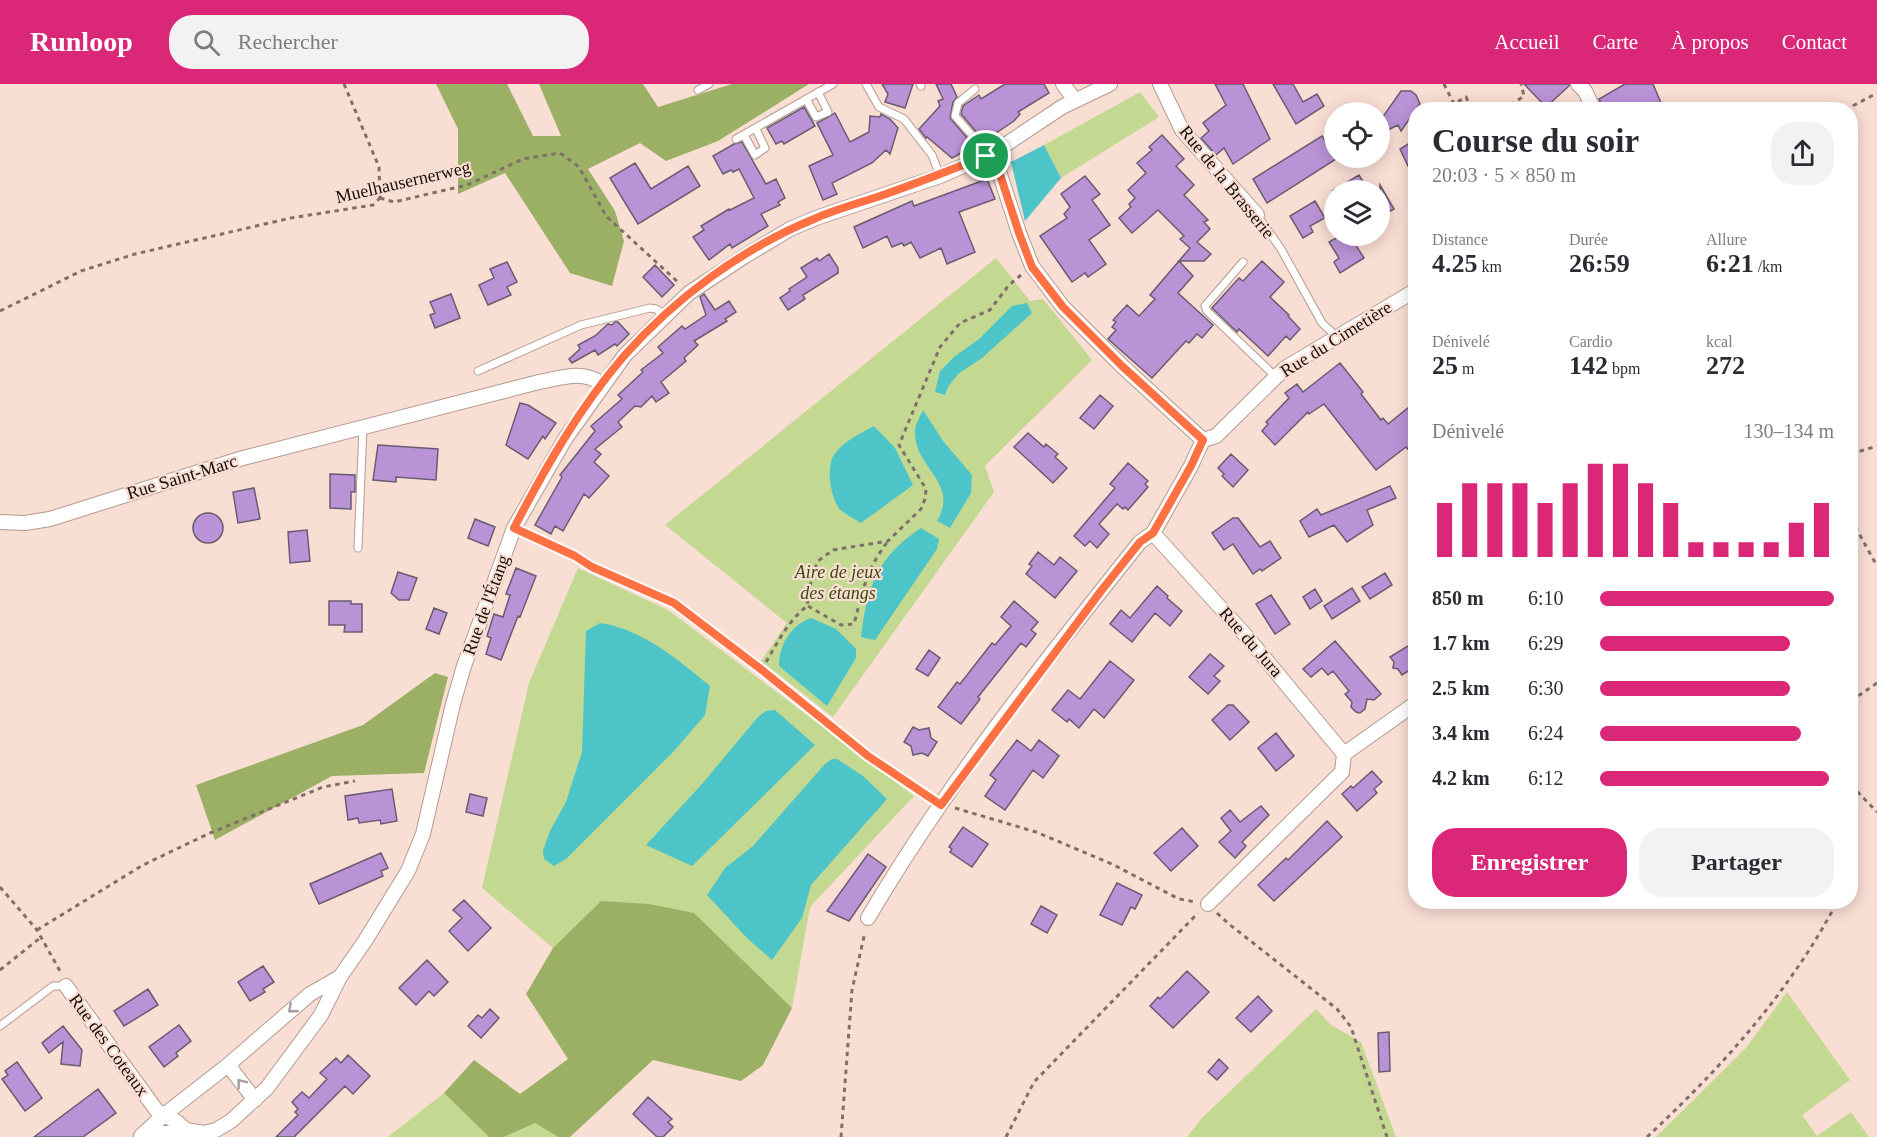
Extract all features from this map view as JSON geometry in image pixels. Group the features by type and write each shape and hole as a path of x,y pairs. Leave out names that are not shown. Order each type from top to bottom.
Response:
{"street":[{"path":"1063,84 1075,100"},
{"name":"Rue de l'Étang","path":"142,1136 186,1130 205,1135 231,1121 255,1100 321,1015 340,976 365,942 408,871 423,834 464,666 514,528 565,439 602,384 625,355 689,293 744,256 790,229 940,176 990,154 1075,100 1110,84"},
{"name":"Rue de la Brasserie","path":"1160,84 1182,130 1257,215"},
{"path":"1578,84 1585,91 1590,102"},
{"path":"868,918 904,857 941,805 1101,591 1140,542 1153,533 1203,440 1063,307 1032,267 990,154"},
{"name":"Rue du Cimetière","path":"1203,440 1216,436 1285,368 1408,295"},
{"name":"Rue Saint-Marc","path":"0,522 25,523 50,519 243,458 539,382 581,374 593,377 602,384"},
{"name":"Rue du Jura","path":"1153,533 1247,637 1344,754"},
{"path":"1208,904 1342,772 1344,754 1408,709"},
{"name":"Rue de l'Étang","path":"142,1136 164,1115 228,1065 310,994 340,976"},
{"name":"Rue des Coteaux","path":"66,986 157,1111 186,1130"},
{"path":"228,1065 255,1100"}],"lane":[{"path":"698,90 709,84"},
{"path":"736,140 833,84"},
{"path":"866,84 879,107 904,119 932,155 940,176"},
{"path":"975,89 958,103 955,116 990,154"},
{"path":"806,99 816,117 828,112 818,92"},
{"path":"744,135 755,155 765,148 756,129"},
{"name":"Rue de la Brasserie","path":"1257,215 1281,249 1322,323 1337,337"},
{"path":"1244,262 1205,306 1207,311 1275,376"},
{"path":"478,371 581,325 650,308 665,315"},
{"path":"358,548 363,427"},
{"path":"514,528 575,556 592,567 674,603 762,670 868,756 941,805"},
{"name":"Rue des Coteaux","path":"0,1026 53,986 66,986"}],"path":[{"path":"344,84 379,167 380,198"},
{"path":"1444,84 1453,102"},
{"path":"1515,102 1524,96 1521,84"},
{"path":"1858,103 1877,93"},
{"path":"1457,102 1466,97 1468,102"},
{"name":"Muelhausernerweg","path":"0,311 81,271 135,254 291,218 373,205 380,198 394,202 467,185 523,159 560,153 579,167 606,216 689,293"},
{"path":"807,606 841,625 854,624 865,581 874,560 888,541 921,509 925,499 926,489 899,444 940,347 960,323 990,310 1009,285 1032,267"},
{"path":"1858,452 1877,446"},
{"path":"1858,532 1877,566"},
{"path":"762,670 782,634 799,612 807,606 812,576 818,561 833,550 888,541"},
{"path":"1858,696 1877,683"},
{"path":"37,930 143,865 210,833 323,787 355,781"},
{"path":"1858,792 1877,812"},
{"path":"961,811 1036,832 1112,864 1179,899 1208,904 1229,924 1337,1009 1351,1027 1387,1137"},
{"path":"0,887 37,930 60,970 66,986"},
{"path":"1006,1137 1034,1082 1208,904"},
{"path":"1647,1137 1692,1095 1768,1009 1819,936 1833,909"},
{"path":"841,1137 852,990 868,918"},
{"path":"0,970 40,938"}],"green space":[{"path":"436,84 507,84 533,136 561,136 539,84 643,84 658,107 732,84 809,84 718,141 666,161 640,143 588,169 615,211 624,241 612,286 570,273 505,173 458,194 458,129"},
{"path":"1140,92 1159,117 1061,178 1044,145"},
{"name":"Aire de jeux des étangs","path":"996,258 1030,301 1043,299 1092,360 985,466 994,492 833,717 761,661 787,623 665,525"},
{"path":"578,568 668,610 914,796 810,907 792,1008 694,913 601,901 553,948 482,888 529,683"},
{"path":"435,673 448,677 424,773 332,776 215,840 196,785 363,725"},
{"path":"601,901 649,904 694,913 792,1008 763,1065 741,1081 653,1060 570,1137 558,1137 535,1123 504,1137 489,1137 444,1093 474,1060 520,1094 568,1059 526,994 553,948"},
{"path":"1787,992 1850,1080 1802,1115 1817,1136 1851,1112 1869,1137 1656,1137 1746,1048"},
{"path":"1316,1009 1331,1025 1361,1042 1396,1137 1187,1137 1201,1119"},
{"path":"444,1093 489,1137 388,1137"},
{"path":"535,1123 558,1137 504,1137"}],"water":[{"path":"1044,145 1061,178 1025,221 1011,162"},
{"path":"1027,303 1032,313 982,358 958,374 945,395 935,392 940,371 954,357 979,339 1012,306"},
{"path":"923,410 943,441 972,475 971,493 950,528 937,521 943,507 943,496 940,485 921,456 917,445 915,429"},
{"path":"874,426 895,448 913,485 861,523 838,507 831,489 830,469 833,457 841,447"},
{"path":"921,528 939,539 937,549 875,640 861,637 871,588 884,562 894,550"},
{"path":"811,618 836,629 856,649 856,658 827,706 779,666 781,651 792,631"},
{"path":"600,623 631,632 659,647 710,686 705,715 674,751 566,859 554,866 544,859 543,851 550,831 566,802 582,752 586,631"},
{"path":"775,710 815,745 692,866 646,845 702,784 758,717 766,711"},
{"path":"832,759 837,759 863,776 887,799 811,885 802,918 772,960 746,937 707,895 725,868 753,846 825,764"}],"building":[{"path":"882,84 913,84 905,108 885,102 888,94"},
{"path":"936,84 951,84 957,97 953,102 950,118 974,146 952,158 926,138 919,129 940,106 938,101 943,99"},
{"path":"1005,84 1044,84 1049,93 1018,112 1020,114 1014,121 984,141 961,114 963,106 979,95 981,99"},
{"path":"1215,84 1243,84 1270,139 1233,164 1224,148 1216,155 1201,138 1209,131 1203,123 1226,105"},
{"path":"1273,84 1293,84 1303,102 1317,94 1324,106 1296,124"},
{"path":"1524,84 1569,84 1551,102 1541,102"},
{"path":"1625,84 1653,84 1661,102 1600,102 1599,99"},
{"path":"1401,91 1411,91 1419,102 1408,102 1408,121 1401,131 1398,125 1390,129 1390,107"},
{"path":"804,107 815,126 784,144 782,141 776,144 767,128"},
{"path":"835,113 850,142 869,132 870,116 880,117 881,114 890,119 898,128 890,154 886,150 872,163 832,183 837,194 823,200 809,166 833,155 817,123"},
{"path":"1162,135 1184,159 1176,166 1194,185 1184,195 1208,220 1204,222 1210,229 1197,242 1211,254 1204,261 1179,261 1193,276 1178,293 1213,325 1202,338 1197,334 1189,343 1186,341 1152,378 1108,339 1116,330 1112,327 1116,322 1113,320 1127,305 1139,316 1155,299 1150,295 1190,248 1180,239 1184,236 1158,210 1132,233 1119,218 1131,207 1129,204 1135,198 1128,190 1146,173 1137,163 1152,150 1149,147"},
{"path":"1322,136 1324,139 1324,167 1267,203 1253,179"},
{"path":"742,142 766,184 776,179 785,198 778,202 780,205 761,214 768,226 732,248 730,244 709,260 693,237 704,230 701,226 729,209 754,198 739,169 723,174 713,156"},
{"path":"1408,144 1408,166 1400,149"},
{"path":"635,163 651,189 688,166 700,186 638,224 610,178"},
{"path":"1359,175 1362,180 1351,180"},
{"path":"1085,176 1100,194 1092,200 1110,225 1089,240 1106,264 1088,277 1085,273 1072,282 1040,236 1067,218 1064,214 1070,207 1061,194"},
{"path":"987,179 995,199 959,212 975,252 947,264 941,248 920,258 911,242 904,246 902,243 892,247 887,236 863,248 854,227 912,201 914,206"},
{"path":"1315,201 1324,219 1310,226 1313,232 1303,238 1290,216"},
{"path":"1332,246 1356,246 1364,258 1340,273 1334,262 1339,258"},
{"path":"829,254 838,268 838,273 803,295 805,299 788,310 780,298 807,277 801,268"},
{"path":"1262,261 1284,282 1270,297 1300,329 1290,340 1286,336 1268,356 1239,329 1237,332 1212,308 1239,278 1243,281"},
{"path":"507,262 517,282 507,287 511,295 488,305 479,285 494,278 490,269"},
{"path":"655,265 674,285 662,297 643,277"},
{"path":"451,294 460,318 435,328 430,315 435,313 430,302"},
{"path":"704,294 715,310 729,301 736,312 725,319 727,321 694,341 698,345 684,358 686,361 661,382 669,393 656,402 652,396 641,407 635,406 618,422 622,427 595,449 601,454 594,462 609,476 589,498 584,494 563,531 555,526 551,534 535,525 562,477 560,475 595,431 591,426 622,399 618,395 643,372 641,370 663,353 658,347 682,326 685,329 706,315 700,297"},
{"path":"618,322 629,334 617,346 615,344 598,355 595,350 572,363 569,359 580,349 578,345 595,336 608,324 612,325"},
{"path":"1340,363 1381,420 1383,418 1388,424 1408,408 1408,449 1406,447 1376,470 1324,404 1309,414 1308,412 1275,445 1262,431 1268,424 1266,422 1289,398 1285,393 1297,384 1303,392"},
{"path":"1100,395 1113,406 1094,429 1080,418"},
{"path":"520,403 528,405 556,423 545,439 543,436 528,459 506,445"},
{"path":"1028,433 1044,447 1046,444 1058,454 1055,457 1067,468 1053,483 1014,447"},
{"path":"378,445 438,449 436,480 396,477 396,482 373,480"},
{"path":"1231,454 1248,470 1233,487 1222,476 1224,474 1218,468"},
{"path":"1128,463 1148,481 1145,484 1148,487 1128,510 1117,504 1099,524 1109,534 1097,548 1090,541 1085,546 1074,536 1115,488 1110,484"},
{"path":"330,474 355,475 355,492 351,492 351,509 330,508"},
{"path":"1390,486 1396,498 1367,510 1373,525 1347,542 1334,525 1309,537 1300,521 1317,509 1321,515"},
{"path":"254,488 260,519 238,523 233,492"},
{"path":"208,513 214,514 222,522 222,534 214,542 208,543 202,542 194,534 193,528 194,522 202,514"},
{"path":"1233,518 1238,518 1260,547 1270,541 1281,558 1262,571 1260,569 1253,574 1233,544 1224,550 1212,533"},
{"path":"475,519 495,527 488,546 468,538"},
{"path":"307,530 310,561 290,563 288,532"},
{"path":"1038,552 1054,565 1060,557 1077,571 1055,598 1026,574 1032,566 1029,564"},
{"path":"516,568 536,576 501,660 486,654 491,638 487,636 494,614 503,617 510,595 506,594"},
{"path":"398,572 417,578 409,600 399,600 391,593"},
{"path":"1385,573 1392,585 1370,599 1362,587"},
{"path":"1157,586 1182,611 1170,626 1155,613 1132,642 1110,624 1121,610 1130,618"},
{"path":"1352,588 1360,601 1332,619 1324,606"},
{"path":"1315,589 1322,601 1310,609 1303,597"},
{"path":"1271,595 1290,624 1275,634 1256,604"},
{"path":"329,601 351,601 351,604 362,604 362,632 344,632 345,625 329,625"},
{"path":"1014,601 1038,622 1031,630 1036,634 1026,647 1021,643 978,697 980,699 961,724 938,707 957,682 960,684 992,643 995,645 1011,626 1001,617"},
{"path":"434,608 447,613 439,634 426,629"},
{"path":"1335,641 1381,694 1374,700 1367,699 1365,709 1360,713 1351,707 1352,702 1345,694 1349,691 1333,671 1328,675 1322,668 1311,677 1303,669"},
{"path":"1408,646 1408,671 1402,675 1398,669 1393,668 1394,662 1390,657"},
{"path":"929,650 940,658 928,676 916,669"},
{"path":"1210,654 1224,666 1214,676 1220,681 1208,694 1189,677"},
{"path":"1110,661 1134,680 1104,718 1094,709 1079,728 1069,719 1067,722 1052,710 1068,690 1080,699"},
{"path":"1228,705 1233,705 1249,722 1230,740 1212,720"},
{"path":"913,727 919,730 929,728 931,738 937,742 928,756 922,753 913,755 911,746 904,742"},
{"path":"1276,733 1294,756 1276,771 1258,748"},
{"path":"1017,740 1031,751 1039,740 1059,756 1043,778 1033,770 1005,810 985,796 996,780 990,775"},
{"path":"1372,771 1382,782 1374,789 1377,793 1357,811 1342,794 1351,786 1353,788"},
{"path":"392,789 397,821 381,824 380,820 359,823 358,818 348,820 345,796"},
{"path":"470,794 487,798 483,816 466,812"},
{"path":"1261,806 1269,815 1242,842 1246,846 1235,858 1219,842 1231,831 1221,818 1230,810 1240,822"},
{"path":"1327,821 1342,837 1274,901 1258,885 1286,858 1288,860"},
{"path":"963,827 988,844 972,867 950,852 952,849 949,847"},
{"path":"1182,828 1198,846 1171,871 1154,853"},
{"path":"381,853 388,868 381,871 383,876 319,904 310,884"},
{"path":"868,854 886,867 849,921 827,911"},
{"path":"1117,883 1142,895 1135,909 1131,907 1122,925 1100,915"},
{"path":"464,900 491,928 468,951 449,931 462,918 453,910"},
{"path":"1041,906 1057,915 1047,933 1031,924"},
{"path":"427,960 448,982 434,996 429,991 416,1005 399,988"},
{"path":"263,966 274,982 263,989 265,992 250,1001 238,982"},
{"path":"1187,971 1209,992 1173,1028 1150,1006"},
{"path":"148,989 158,1005 124,1026 114,1011"},
{"path":"1258,996 1272,1011 1251,1032 1236,1018"},
{"path":"490,1009 499,1018 481,1038 468,1026 478,1015 482,1018"},
{"path":"179,1025 191,1041 164,1067 149,1047"},
{"path":"63,1026 82,1050 80,1066 61,1064 63,1042 49,1053 42,1043"},
{"path":"1389,1032 1390,1071 1379,1072 1378,1033"},
{"path":"348,1055 370,1076 353,1094 345,1086 294,1137 276,1137 298,1115 295,1112 298,1109 292,1102 302,1092 309,1098 327,1079 320,1073 336,1058 341,1063"},
{"path":"1219,1059 1228,1068 1217,1080 1208,1072"},
{"path":"17,1062 42,1098 25,1111 2,1079 8,1075 5,1071"},
{"path":"98,1089 116,1113 83,1137 34,1137"},
{"path":"648,1097 672,1119 668,1122 673,1127 663,1137 657,1137 633,1114"}],"route":[{"path":"993,153 996,160 1032,267 1063,307 1122,366 1203,440 1153,533 1140,542 1101,591 1014,704 941,805 868,756 762,670 674,603 592,567 575,556 514,528 541,478 602,384 625,355 689,293 716,273 790,229 940,176 986,156 993,153"}]}
